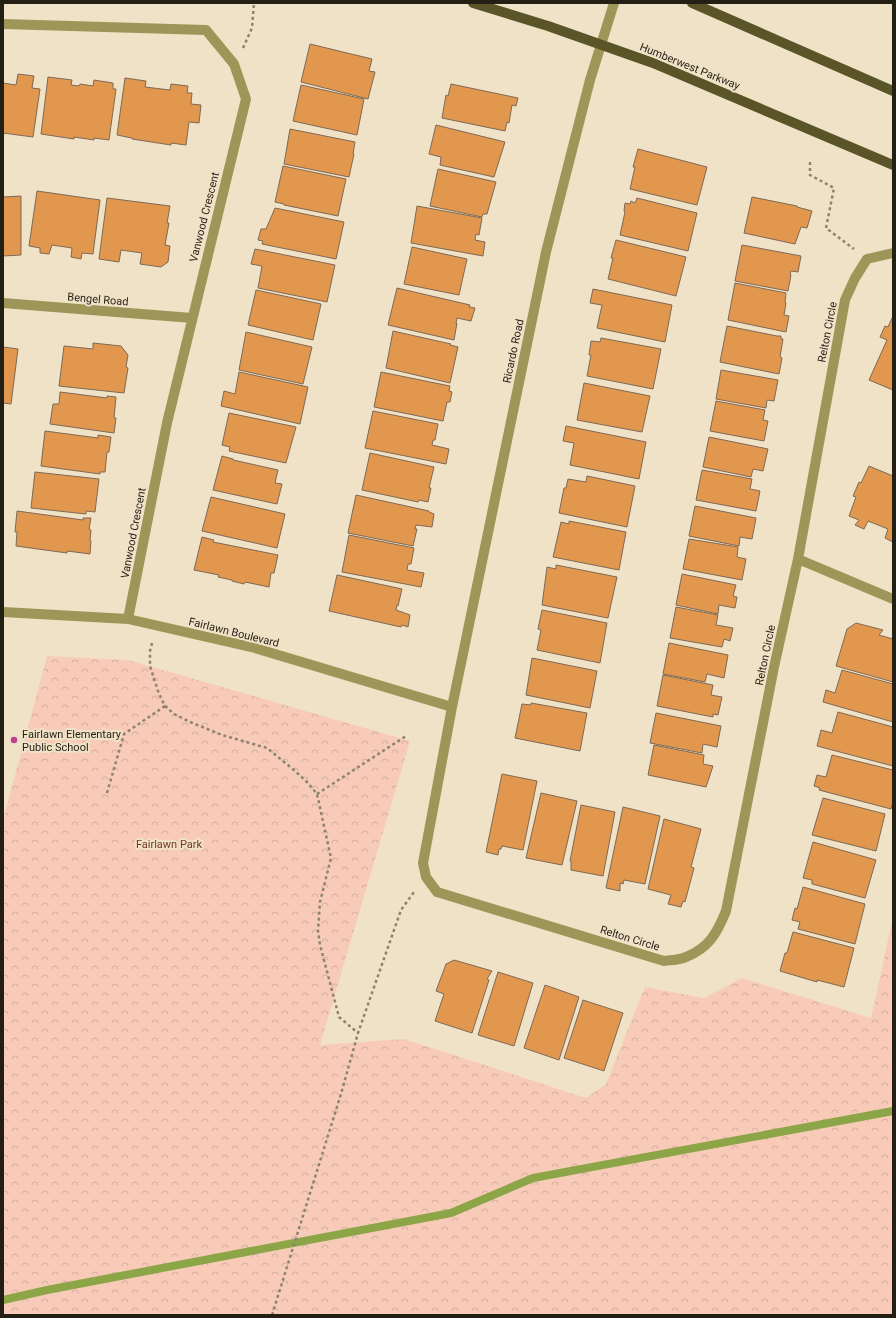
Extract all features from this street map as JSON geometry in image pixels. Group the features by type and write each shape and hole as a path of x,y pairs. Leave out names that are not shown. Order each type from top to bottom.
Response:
{"main road":[{"name":"Humberwest Parkway","path":"473,3 601,44 653,63 893,165"},
{"path":"692,3 893,91"}],"street":[{"name":"Ricardo Road","path":"452,708 546,252 590,80 614,3"},
{"name":"Vanwood Crescent","path":"3,24 206,30 234,64 246,99 167,423 128,618"},
{"path":"867,259 893,253"},
{"name":"Relton Circle","path":"426,877 437,892 664,961 685,958 704,947 718,931 726,912 774,667 798,559 845,300 854,278 867,259"},
{"name":"Bengel Road","path":"3,303 192,318"},
{"path":"798,559 893,599"},
{"name":"Fairlawn Boulevard","path":"3,612 128,618 255,648 452,708"},
{"path":"426,877 423,863 452,708"}],"path":[{"path":"234,64 252,28 254,3"},
{"path":"810,162 810,175 834,188 826,228 867,259"},
{"path":"156,625 150,651 150,666 159,694 166,706 174,714 190,722 222,735 267,748 294,770 317,794 331,858 320,902 318,932 320,945 339,1017 358,1033"},
{"path":"107,793 124,734 166,706"},
{"path":"317,794 406,736"},
{"path":"272,1315 341,1094 358,1033 401,910 426,877"}],"green space":[{"name":"Fairlawn Park","path":"47,656 128,660 410,741 320,1045 404,1039 586,1098 606,1084 645,987 704,998 742,978 871,1018 893,917 893,1315 3,1315 3,820"}],"building":[{"path":"310,44 372,59 369,71 375,72 368,99 301,82"},
{"path":"18,74 34,76 32,88 40,89 33,137 3,133 3,83 16,85"},
{"path":"48,77 72,80 71,85 79,86 80,84 93,86 94,80 113,83 113,89 116,89 109,140 94,138 94,140 74,137 74,139 41,134"},
{"path":"125,78 146,81 145,87 170,90 171,84 188,86 187,93 192,93 191,104 201,105 199,123 189,122 186,145 171,143 171,145 132,139 117,135"},
{"path":"451,84 518,98 516,106 512,105 509,123 507,122 505,131 442,118 446,95 448,96"},
{"path":"301,85 364,99 357,135 293,121"},
{"path":"436,125 505,142 494,177 440,165 441,157 429,154"},
{"path":"290,129 355,142 349,177 284,164"},
{"path":"638,149 707,167 697,205 630,189 635,167 633,167"},
{"path":"283,166 346,179 338,216 275,202"},
{"path":"438,169 496,182 487,214 483,214 482,217 430,206"},
{"path":"37,191 100,200 93,254 82,253 81,259 71,257 72,248 52,245 49,254 40,253 40,248 29,246"},
{"path":"21,196 21,255 3,256 3,197"},
{"path":"752,197 797,206 812,211 807,228 801,227 795,244 744,233"},
{"path":"107,198 170,206 165,245 170,246 168,262 161,267 140,264 142,253 121,250 119,262 99,259"},
{"path":"637,198 697,213 688,251 620,235 625,212 625,203 630,204 631,201 635,203"},
{"path":"417,206 482,218 479,235 476,234 475,240 485,242 483,256 411,243"},
{"path":"275,208 344,222 336,259 262,244 263,241 258,240 261,229 266,229"},
{"path":"616,240 686,257 676,296 608,279 613,258 611,258"},
{"path":"742,245 801,256 798,272 791,271 788,291 735,281"},
{"path":"412,247 467,259 459,295 404,284"},
{"path":"255,249 335,265 327,302 258,288 262,266 251,264"},
{"path":"735,283 786,293 784,315 789,316 786,332 728,320"},
{"path":"397,288 470,305 469,307 475,308 471,321 457,318 454,340 388,325"},
{"path":"593,289 672,305 665,342 597,328 602,305 590,303"},
{"path":"256,290 321,304 313,340 248,325"},
{"path":"892,318 893,390 869,380 887,340 880,337 885,326 888,327"},
{"path":"727,326 781,336 781,339 783,339 780,357 782,358 779,374 720,362"},
{"path":"393,331 451,344 450,345 458,347 450,383 386,368"},
{"path":"246,332 312,347 303,384 239,370"},
{"path":"601,338 661,349 653,389 587,376 591,355 589,355 591,341 600,342"},
{"path":"93,343 121,346 128,355 126,367 128,368 124,393 59,386 64,346 93,349"},
{"path":"3,347 18,349 11,404 3,403"},
{"path":"721,370 778,380 774,401 767,400 766,408 716,399"},
{"path":"239,372 308,387 300,424 221,406 224,391 235,394"},
{"path":"381,372 450,386 449,391 452,392 450,402 447,402 443,421 374,407"},
{"path":"584,383 650,396 642,432 577,420"},
{"path":"60,392 107,398 107,396 116,397 114,433 50,424 53,404 59,404"},
{"path":"716,401 765,410 763,420 768,421 764,441 710,431"},
{"path":"373,411 438,424 435,440 433,440 432,445 449,449 446,464 365,448"},
{"path":"229,413 296,427 286,463 229,451 230,447 222,445"},
{"path":"566,426 646,442 639,479 570,465 574,443 563,441"},
{"path":"45,431 98,438 98,435 111,437 109,452 107,452 105,472 100,472 100,474 41,466"},
{"path":"709,437 768,449 763,471 753,469 751,477 703,467"},
{"path":"370,453 434,467 429,488 431,488 428,502 419,500 418,502 362,490"},
{"path":"222,456 233,460 278,470 275,483 282,484 277,504 213,490"},
{"path":"869,466 893,476 893,542 885,538 888,529 868,521 864,529 855,525 859,520 849,516 856,497 853,496 859,482 861,483"},
{"path":"702,470 752,479 750,489 760,491 756,511 696,500"},
{"path":"35,472 99,479 95,512 86,511 86,514 31,508"},
{"path":"587,476 635,486 627,527 559,513 564,488 566,488 568,479 586,482"},
{"path":"356,495 429,511 434,514 432,527 416,525 415,529 417,529 413,546 348,533"},
{"path":"211,497 285,514 277,548 202,531"},
{"path":"695,506 756,518 752,539 740,537 739,546 689,536"},
{"path":"17,511 83,520 83,518 91,518 89,529 91,530 90,554 67,551 67,553 16,546 17,532 15,532"},
{"path":"569,521 626,532 619,570 553,557 561,522 569,524"},
{"path":"349,535 414,548 411,564 408,564 407,570 424,573 421,587 342,572"},
{"path":"202,537 214,540 213,542 278,555 274,573 271,573 269,587 245,582 244,584 218,577 219,575 194,570"},
{"path":"689,539 738,547 737,557 746,559 742,580 683,569"},
{"path":"556,565 617,577 608,618 542,605 547,567 556,569"},
{"path":"682,574 736,585 733,596 737,597 735,608 719,605 718,614 676,605"},
{"path":"337,575 402,589 396,610 410,615 408,627 402,625 401,627 329,611"},
{"path":"676,607 718,615 716,625 733,628 730,641 724,639 722,647 670,638"},
{"path":"542,610 607,623 600,663 537,650 541,630 538,629"},
{"path":"856,623 883,630 879,635 893,639 893,682 836,666 847,629"},
{"path":"669,643 728,655 724,678 707,674 705,682 663,674"},
{"path":"532,658 597,671 590,708 526,695"},
{"path":"842,670 893,684 893,722 823,702 826,690 835,693"},
{"path":"663,675 713,685 711,695 722,697 718,715 713,714 713,717 657,706"},
{"path":"531,703 587,713 580,751 515,738 522,704 531,705"},
{"path":"838,712 893,727 893,766 817,746 821,730 832,733"},
{"path":"656,713 721,726 717,747 703,744 702,753 650,743"},
{"path":"654,745 704,755 703,764 713,766 706,787 648,775"},
{"path":"832,755 893,770 893,802 891,809 819,790 820,788 814,786 817,775 826,777"},
{"path":"502,774 537,781 523,850 502,846 501,849 499,849 498,855 486,852"},
{"path":"541,793 577,801 562,865 526,858"},
{"path":"823,798 885,814 876,851 812,835"},
{"path":"581,805 615,812 603,876 571,870 570,861"},
{"path":"623,807 660,816 645,884 624,880 623,884 620,883 620,891 606,888"},
{"path":"664,819 701,829 691,867 694,868 685,902 683,901 681,907 668,904 671,895 648,889"},
{"path":"813,842 876,860 865,898 812,884 812,880 803,878"},
{"path":"803,887 865,904 855,944 798,929 800,922 792,920 795,908 797,909"},
{"path":"793,932 854,948 844,987 817,980 817,982 780,971"},
{"path":"454,960 492,971 487,979 489,980 472,1033 435,1021 444,994 436,991 446,964"},
{"path":"498,972 533,983 514,1046 478,1035"},
{"path":"545,985 579,997 559,1060 524,1048"},
{"path":"583,1000 623,1013 604,1071 564,1058"}],"waterway":[{"path":"3,1300 47,1290 451,1213 533,1178 893,1111"}],"place":[{"name":"Fairlawn Elementary Public School","path":"14,740"}]}
